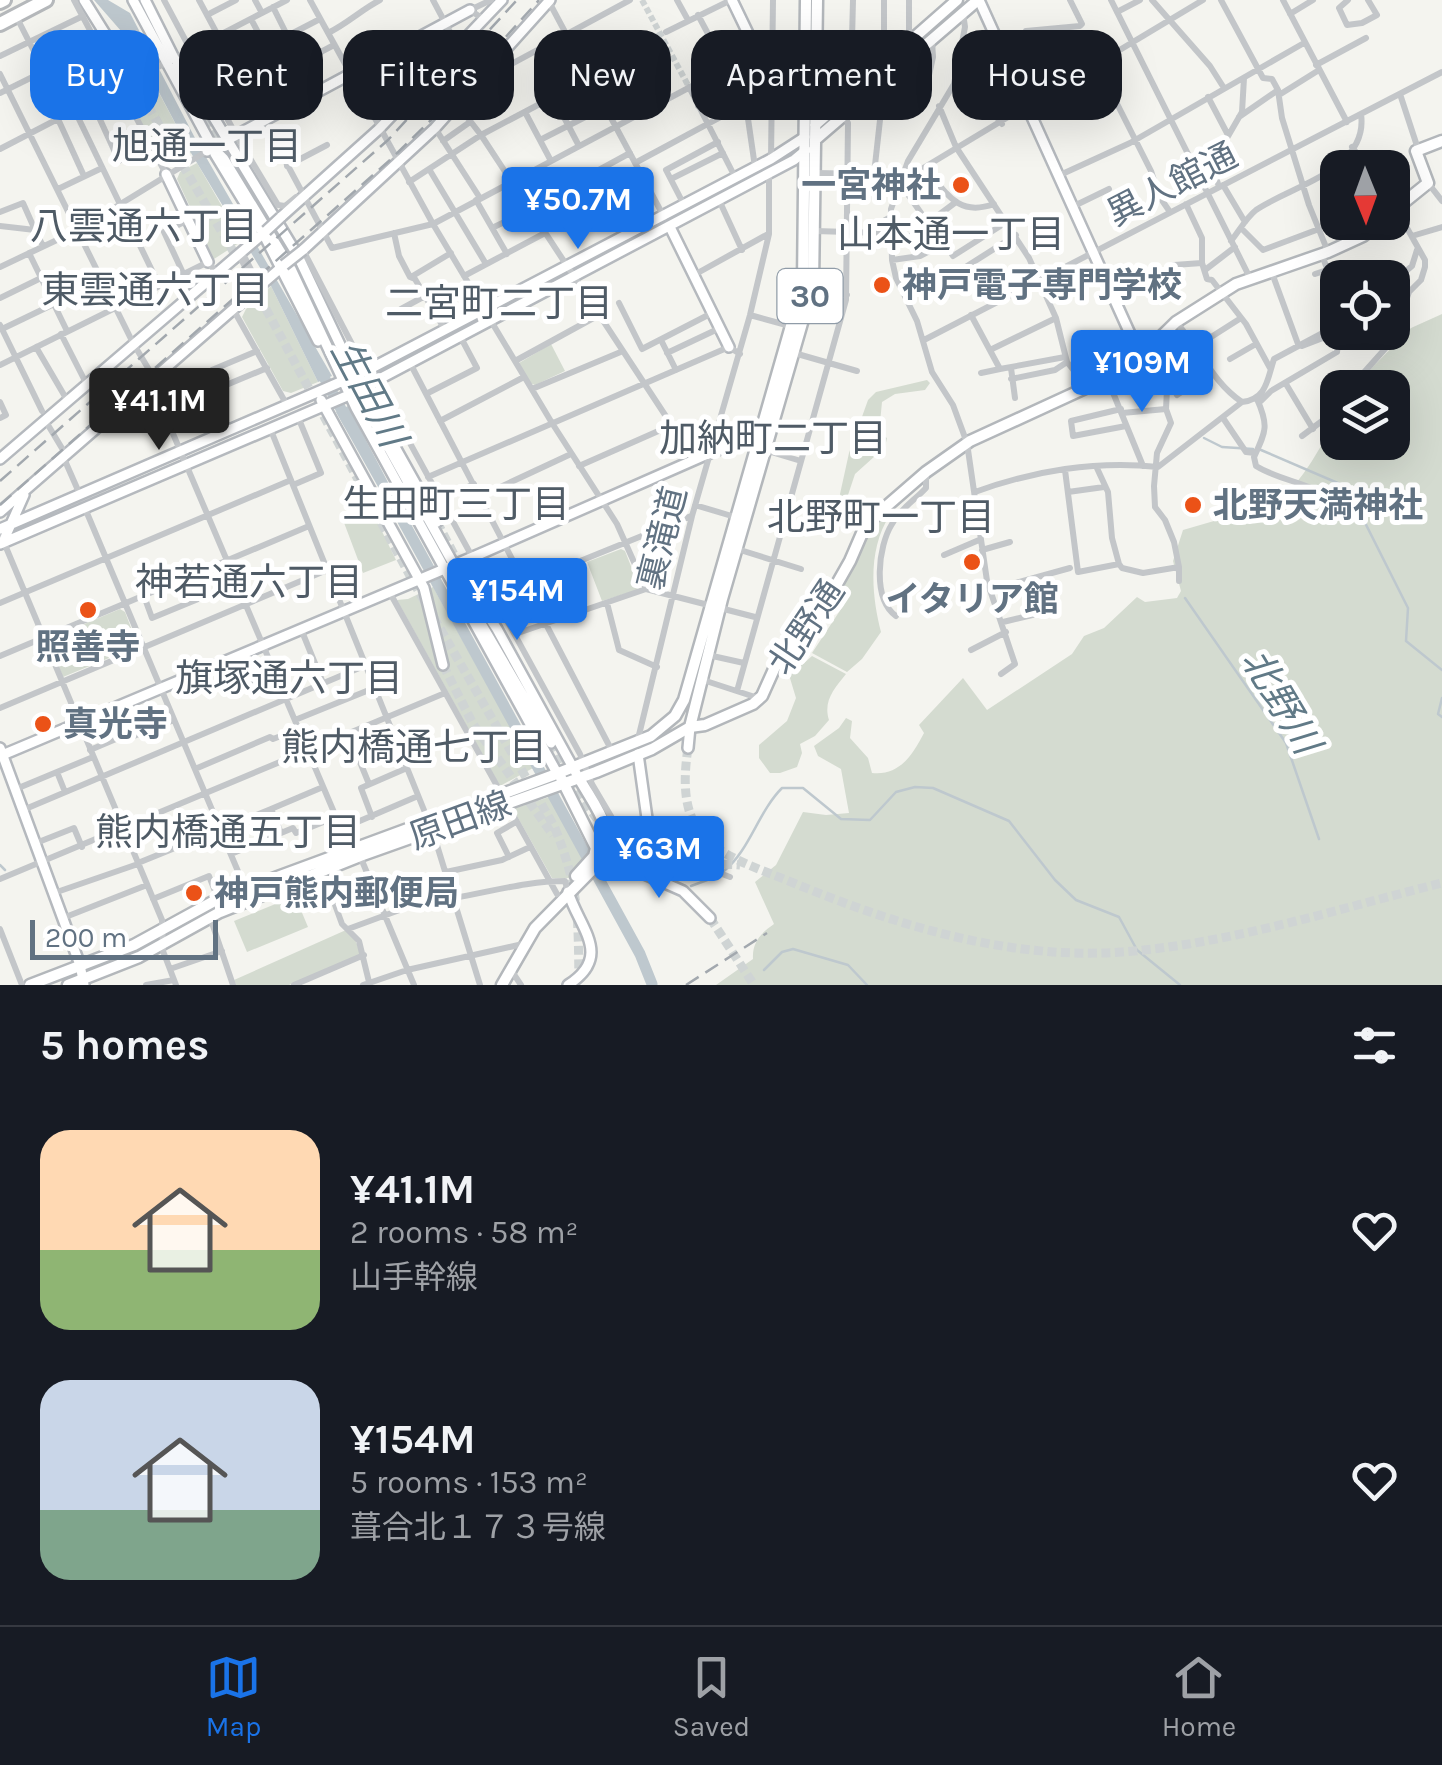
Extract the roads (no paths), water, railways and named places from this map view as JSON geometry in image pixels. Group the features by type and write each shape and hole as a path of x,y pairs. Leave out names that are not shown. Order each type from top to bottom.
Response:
{"highway":[{"path":"0,24 46,0"}],"main road":[{"name":"30","path":"806,0 806,30"},
{"name":"30","path":"818,0 818,30"},
{"path":"921,30 957,0"},
{"path":"932,41 979,0"},
{"name":"30","path":"690,726 735,517 813,286 815,174 809,120"},
{"path":"810,139 835,120"},
{"name":"30","path":"681,708 736,548 802,284 804,152 817,122"},
{"path":"1410,197 1428,184 1415,155 1442,141"},
{"name":"北野通","path":"638,748 737,712 760,698 775,667 824,605 866,524 926,472 967,443 1129,368 1145,357 1176,322 1222,292 1355,240"},
{"path":"598,860 595,840 557,780 578,764 612,751 638,748 681,708 690,726"},
{"name":"原田線","path":"26,985 134,945 245,888 538,786 584,776 638,748"},
{"path":"502,985 524,944 560,897 607,850 608,830 584,776"},
{"name":"原田線","path":"68,985 82,983 139,957 210,917 322,871 355,852"}],"street":[{"path":"74,0 90,30"},
{"path":"84,0 103,30"},
{"path":"133,0 210,150 262,233 334,364"},
{"path":"179,77 167,62 146,1 164,0 180,30"},
{"path":"199,0 215,30"},
{"path":"207,15 236,0"},
{"path":"255,0 262,13"},
{"path":"229,30 286,0"},
{"path":"310,0 343,62"},
{"path":"328,33 380,0"},
{"path":"433,0 449,30"},
{"path":"435,30 491,0"},
{"path":"474,30 502,0"},
{"path":"573,30 630,0"},
{"path":"677,0 688,20"},
{"path":"670,30 731,0 746,30"},
{"path":"772,30 773,0"},
{"path":"852,30 853,0"},
{"path":"884,0 884,30"},
{"path":"909,0 909,30"},
{"path":"979,0 993,30"},
{"path":"1034,30 1082,24 1070,0"},
{"path":"1112,0 1250,278"},
{"path":"1117,12 1140,0"},
{"path":"1152,0 1210,66 1224,88"},
{"path":"1122,49 1203,0"},
{"path":"1222,0 1263,78 1272,79 1279,93 1282,118 1326,260"},
{"path":"1283,0 1347,122"},
{"path":"1290,14 1312,0"},
{"path":"1348,0 1340,8 1347,25 1377,16 1368,0"},
{"path":"514,40 549,1 563,30"},
{"path":"272,7 285,30"},
{"path":"470,10 483,20"},
{"path":"964,13 965,30"},
{"path":"698,15 706,30"},
{"path":"16,16 29,42"},
{"path":"0,56 83,16"},
{"path":"251,18 258,30"},
{"path":"299,30 320,19"},
{"path":"1239,117 1366,38"},
{"path":"932,41 932,62"},
{"path":"1060,174 1136,140 1304,43"},
{"path":"323,51 334,45"},
{"path":"159,66 179,56"},
{"path":"167,62 179,74"},
{"name":"異人館通","path":"924,340 1442,72"},
{"path":"0,74 4,91 30,134 154,378 154,388 336,818 414,985"},
{"path":"1244,77 1239,117 1212,164 1221,186 1259,250 1318,230"},
{"path":"4,91 30,78"},
{"path":"952,87 899,182 890,209 892,260 924,340 932,372 953,404 967,443 979,540 990,590 1015,664 1001,674"},
{"path":"0,267 78,230 166,174 264,121 332,248 432,224 689,88 691,92"},
{"path":"1400,94 1419,150"},
{"path":"1208,97 1228,136"},
{"path":"938,106 958,150 1004,223 1016,235 1040,279 1056,318 1066,360 1087,387"},
{"path":"409,182 481,135 534,107"},
{"path":"525,112 551,161"},
{"path":"1174,265 1204,267 1233,244 1257,210 1339,164 1362,125 1361,114"},
{"path":"1122,118 1170,212"},
{"path":"0,149 56,120"},
{"path":"58,120 84,176"},
{"path":"78,120 159,285"},
{"path":"101,120 120,161"},
{"path":"137,120 216,272"},
{"path":"218,120 278,205 286,206 296,197 304,197"},
{"path":"225,120 298,256 361,389 438,522"},
{"path":"374,120 432,224 601,500 646,589"},
{"path":"0,459 389,120"},
{"path":"0,512 302,250 442,120"},
{"path":"565,120 579,146"},
{"path":"540,140 580,120"},
{"path":"612,120 670,226 729,348 740,354"},
{"path":"706,120 735,177"},
{"path":"634,163 716,120"},
{"path":"748,120 755,167"},
{"path":"770,120 771,158"},
{"path":"737,691 847,296 846,120"},
{"path":"874,174 881,120"},
{"path":"999,120 1002,124"},
{"path":"899,182 1008,120"},
{"path":"1035,120 1145,357 1168,390 1166,408 1171,423 1157,453 1155,507 1174,542 1180,581"},
{"path":"443,141 470,122 481,135 694,460"},
{"path":"434,128 507,254"},
{"path":"2,535 184,458 366,371 682,202 810,139"},
{"path":"682,202 666,170 718,142"},
{"path":"287,166 326,145"},
{"path":"210,150 224,159 292,268 346,396 551,743"},
{"path":"2,535 38,512 270,428 361,389 804,152"},
{"path":"630,153 575,183 581,214 644,181"},
{"path":"671,180 723,153"},
{"path":"58,189 102,168"},
{"path":"926,168 956,202 974,210 994,204"},
{"path":"429,169 486,264"},
{"name":"裏滝道","path":"638,748 692,516 740,354 769,234 770,172"},
{"path":"815,174 874,174 899,182 928,223"},
{"path":"1428,184 1441,199"},
{"path":"1074,206 1109,189"},
{"path":"492,228 558,196"},
{"path":"719,200 742,250"},
{"path":"0,212 23,202 44,246"},
{"path":"892,249 956,202"},
{"path":"1186,204 1202,238 1208,279 1241,318 1270,369"},
{"path":"814,231 882,233 885,220 892,216"},
{"path":"183,273 164,232 189,219"},
{"path":"892,260 920,256 945,244 953,256 1004,223"},
{"path":"0,226 35,230"},
{"path":"1366,370 1392,341 1408,292 1421,280 1426,264 1411,236 1442,227"},
{"path":"394,233 410,277 415,279 445,330"},
{"path":"464,276 545,233"},
{"path":"694,275 769,234"},
{"path":"903,288 936,283 1016,235"},
{"path":"1410,268 1418,249"},
{"path":"302,250 366,371"},
{"path":"241,251 254,284 263,283"},
{"path":"29,253 86,384"},
{"path":"410,277 450,253"},
{"path":"0,365 208,262"},
{"path":"1272,271 1298,344"},
{"path":"1315,274 1320,272"},
{"path":"0,298 42,278"},
{"path":"813,286 847,296"},
{"path":"401,310 425,296"},
{"path":"42,412 2,331 54,304"},
{"path":"620,304 642,349 712,313"},
{"path":"233,309 288,406"},
{"path":"515,362 599,315"},
{"path":"750,315 790,326"},
{"path":"971,315 1000,369"},
{"path":"990,350 1056,318"},
{"path":"1197,346 1241,318"},
{"path":"1176,322 1197,346 1219,385 1242,402"},
{"path":"667,353 720,328"},
{"path":"1258,401 1274,359 1320,334"},
{"path":"426,394 477,368 460,336"},
{"path":"1298,344 1320,339"},
{"path":"660,340 676,370"},
{"path":"1159,342 1166,375 1179,396 1212,372"},
{"path":"1230,359 1256,344"},
{"path":"36,347 67,400"},
{"path":"428,477 729,348"},
{"path":"975,492 1023,477 1065,470 1096,466 1158,468 1242,402 1258,401 1338,350"},
{"path":"219,388 212,370 257,351"},
{"path":"532,390 623,351"},
{"path":"793,353 857,371"},
{"path":"982,372 1066,360"},
{"path":"1011,378 1055,370 1066,360"},
{"path":"1166,375 1184,361"},
{"path":"410,362 612,751"},
{"path":"164,411 267,368"},
{"path":"1011,368 1015,398"},
{"path":"440,420 524,376"},
{"path":"1107,378 1144,466"},
{"path":"376,381 515,634 584,776 638,862"},
{"path":"1286,384 1313,429"},
{"path":"361,389 362,400 557,780"},
{"path":"320,392 422,578 443,665"},
{"path":"1258,401 1266,432 1254,461 1288,482 1304,482 1320,492"},
{"path":"0,402 6,415 0,418"},
{"path":"1126,426 1073,436 1071,420 1166,408"},
{"path":"0,603 208,514 321,474 298,417"},
{"path":"1223,418 1246,452 1257,451"},
{"path":"1302,436 1320,423"},
{"path":"48,425 63,450"},
{"path":"579,466 672,425"},
{"path":"270,428 430,824 480,985"},
{"path":"82,983 80,965 1,753 744,440 800,460"},
{"path":"481,496 572,454"},
{"path":"66,464 76,488"},
{"path":"1096,466 1108,492 1112,538 1122,568 1143,573 1178,566"},
{"path":"1065,470 1075,569"},
{"path":"896,616 889,611 884,598 882,551 894,520 926,488 926,472"},
{"path":"441,500 474,484"},
{"path":"1068,492 1104,488"},
{"path":"25,493 30,509 38,512"},
{"path":"2,535 25,493"},
{"path":"695,505 735,517"},
{"path":"87,513 245,888"},
{"path":"526,583 692,516"},
{"path":"0,656 310,526"},
{"path":"2,535 153,899 175,982 146,985"},
{"path":"944,554 979,540"},
{"path":"982,550 1010,542"},
{"path":"736,548 801,568"},
{"path":"990,590 1075,569 1119,564"},
{"path":"447,568 498,629 578,764"},
{"path":"0,708 328,570"},
{"path":"1044,576 1054,606"},
{"path":"144,596 152,618 237,583"},
{"path":"515,634 646,589 756,617"},
{"path":"389,592 530,847 560,897 573,908 591,943 590,963 568,985"},
{"path":"607,603 619,650 656,667"},
{"path":"1003,622 1045,612"},
{"path":"301,628 323,683"},
{"path":"970,650 1006,632"},
{"path":"708,655 744,663"},
{"path":"226,660 238,689 275,674"},
{"path":"23,810 364,666"},
{"path":"702,680 760,698"},
{"path":"295,720 374,688"},
{"path":"0,879 445,693"},
{"path":"111,709 124,740 174,720"},
{"path":"688,748 690,726"},
{"path":"195,769 270,736 273,739 299,729"},
{"path":"16,790 123,736"},
{"path":"638,748 652,861 657,869"},
{"path":"360,762 369,784"},
{"path":"372,816 361,788 407,768"},
{"path":"57,772 65,792"},
{"path":"54,893 138,864 323,787"},
{"path":"341,829 418,796"},
{"path":"271,809 281,833"},
{"path":"230,854 293,828 296,833 336,818"},
{"path":"509,857 497,832 516,822"},
{"path":"36,843 74,828 82,846"},
{"path":"608,830 627,856 638,862 686,878 709,869 730,878"},
{"path":"446,872 509,857 530,847"},
{"path":"624,864 682,891 710,918"},
{"path":"322,871 342,924 356,936 364,955 368,984 407,970 524,944"},
{"path":"153,899 209,876 218,899"},
{"path":"348,929 452,895 521,883 565,880 560,897"},
{"path":"63,918 147,885"},
{"path":"210,917 234,985"},
{"path":"0,929 26,985"},
{"path":"170,969 222,951"},
{"path":"294,985 364,955"},
{"path":"0,964 12,960"},
{"path":"510,969 521,985"}],"waterway":[{"name":"生田川","path":"319,368 348,422"},
{"path":"1204,438 1222,447 1253,449"},
{"path":"1261,450 1347,487 1408,608 1406,641 1442,670"},
{"name":"生田川","path":"403,521 640,954 652,984"},
{"name":"北野川","path":"1185,598 1286,743 1319,839"},
{"path":"1442,698 1438,714 1442,717"},
{"path":"724,871 741,853 782,788 803,788 841,819 870,820 896,792 933,788 1009,821 1055,880 1076,900 1119,917 1137,950 1180,985"},
{"path":"0,865 5,870"},
{"path":"691,886 718,876"},
{"path":"764,970 782,952 793,949 848,965 867,985"}],"tunnel":[{"path":"642,0 689,87"},
{"path":"156,120 240,263"},
{"path":"208,120 292,254 357,395"},
{"path":"253,285 415,585 554,826 569,868 576,904 579,985"},
{"path":"378,436 393,467"},
{"path":"437,522 462,570"},
{"path":"437,546 463,594"},
{"path":"443,665 473,724 553,835"},
{"path":"551,743 596,818 628,847 669,863 740,865"},
{"path":"688,748 688,806 696,826 725,853 874,913 996,945 1080,953 1162,948 1283,924 1442,883"},
{"path":"602,849 624,865"},
{"path":"710,918 754,985"}],"railway":[{"path":"0,481 388,140 517,0"},
{"path":"0,505 390,160 539,0"},
{"path":"686,985 767,933"}],"place":[{"name":"一宮神社","path":"961,185"},
{"name":"神戸電子専門学校","path":"882,285"},
{"name":"北野天満神社","path":"1193,505"},
{"name":"イタリア館","path":"972,562"},
{"name":"照善寺","path":"88,610"},
{"name":"真光寺","path":"43,724"},
{"name":"神戸熊内郵便局","path":"194,893"}],"district":[{"name":"旭通一丁目","path":"207,146"},
{"name":"八雲通六丁目","path":"144,226"},
{"name":"山本通一丁目","path":"951,234"},
{"name":"東雲通六丁目","path":"155,290"},
{"name":"二宮町二丁目","path":"499,303"},
{"name":"加納町二丁目","path":"773,438"},
{"name":"生田町三丁目","path":"456,504"},
{"name":"北野町一丁目","path":"881,517"},
{"name":"神若通六丁目","path":"249,582"},
{"name":"旗塚通六丁目","path":"289,678"},
{"name":"熊内橋通七丁目","path":"414,747"},
{"name":"熊内橋通五丁目","path":"228,832"}]}
